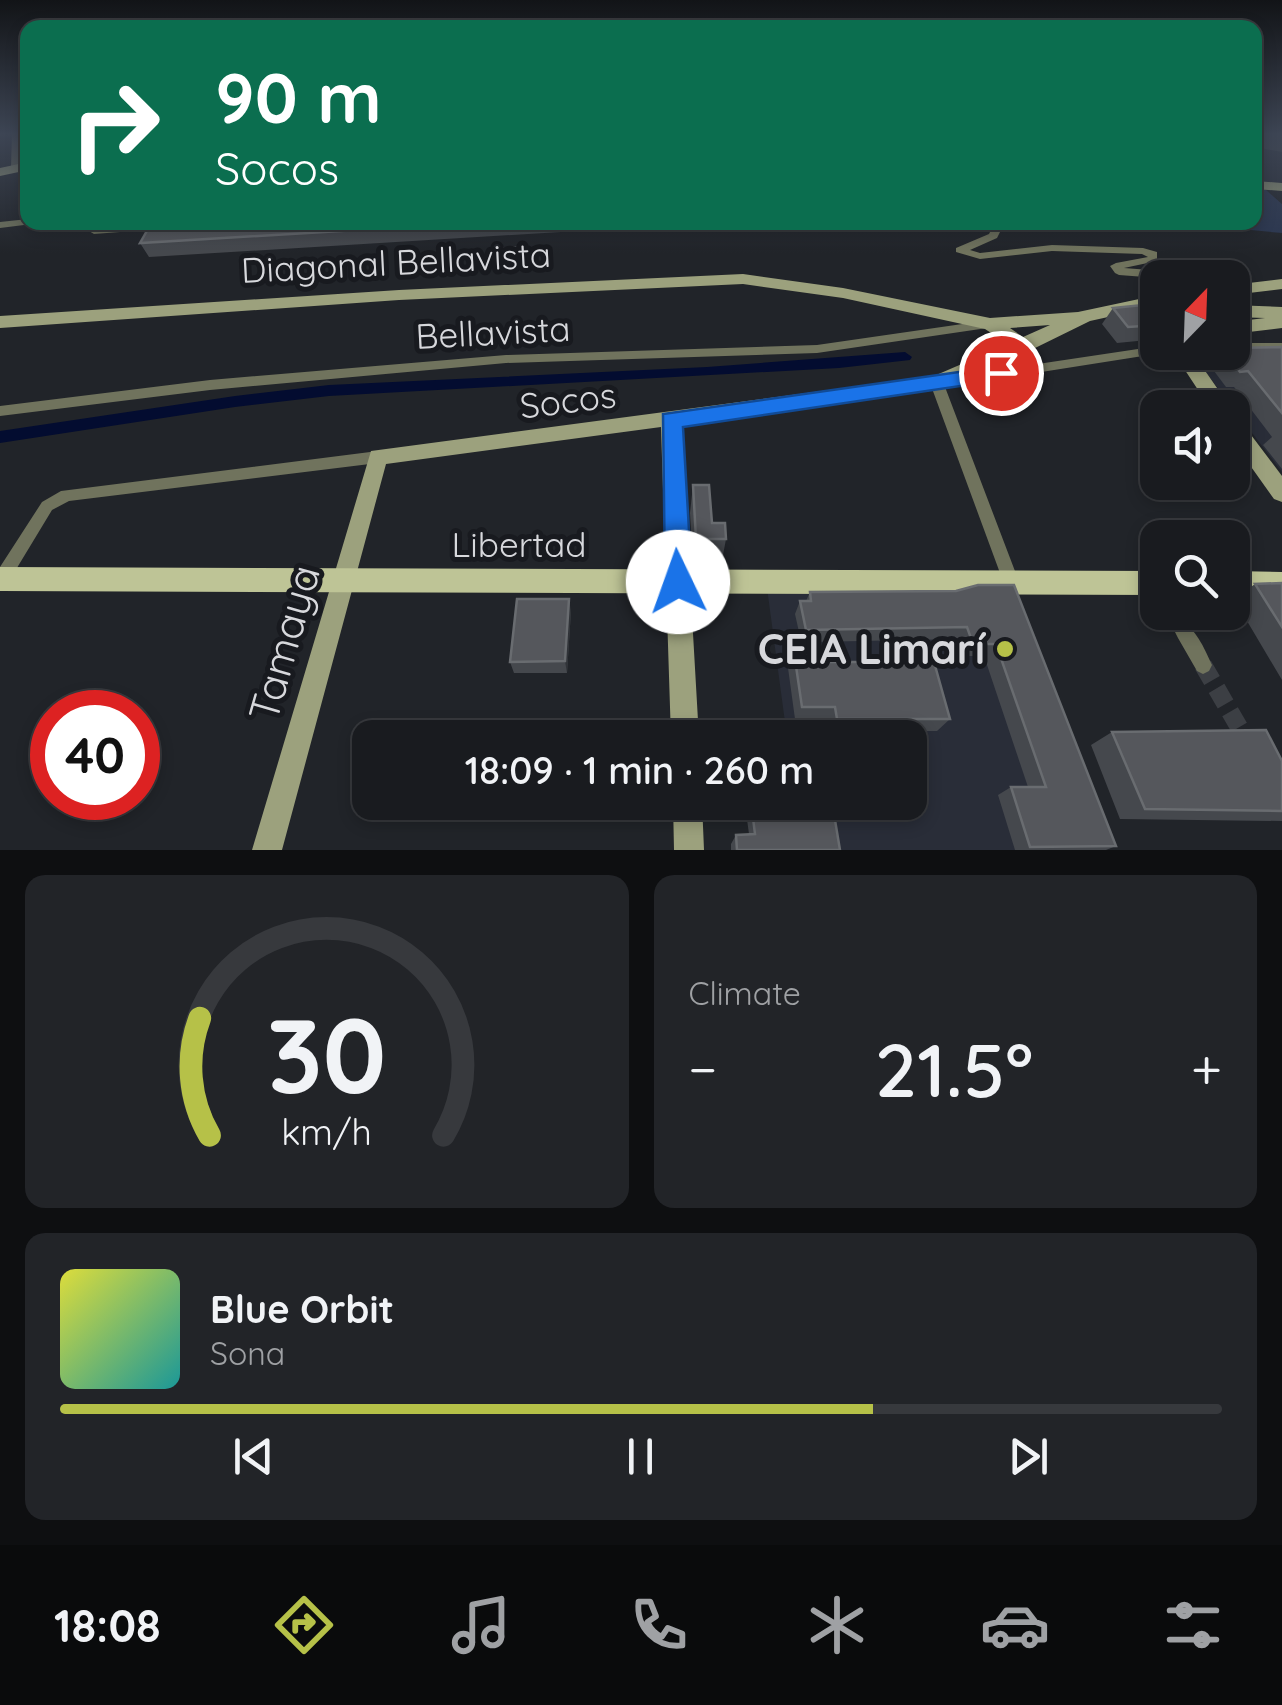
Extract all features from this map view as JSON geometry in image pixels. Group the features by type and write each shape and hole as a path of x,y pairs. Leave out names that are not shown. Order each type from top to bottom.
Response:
{"main road":[{"name":"Libertad","path":"1,580 678,582 1014,591 1140,585"},
{"path":"1250,583 1282,584"}],"street":[{"path":"996,230 993,236 960,250 980,256 1052,248 1144,251 1153,254 1153,259 1148,260"},
{"path":"1140,261 1116,266 1119,271 1140,273"},
{"name":"Diagonal Bellavista","path":"0,322 360,297 743,279 844,293 990,324 1026,346"},
{"path":"1250,288 1282,284"},
{"path":"990,324 1084,316 1140,304"},
{"path":"1250,312 1282,313"},
{"path":"1014,591 937,383 1026,346 1084,316"},
{"path":"1250,326 1282,322"},
{"name":"Bellavista","path":"0,411 210,385 486,361 816,349 990,324"},
{"path":"1250,347 1282,347"},
{"name":"Socos","path":"1,580 47,506 66,495 671,420 1140,353"},
{"path":"671,420 684,720"},
{"path":"1250,449 1282,493"},
{"name":"Tamaya","path":"267,850 378,457"},
{"path":"1184,632 1203,665"},
{"path":"688,820 689,850"}],"shaded area":[{"path":"1262,174 1282,174 1282,183 1262,182"},
{"path":"1262,189 1282,204 1282,233 1250,230 1262,230"},
{"path":"1282,349 1282,472 1250,430 1250,390 1219,390 1204,370 1250,370 1250,350"},
{"path":"767,588 1005,588 1097,850 840,850 836,820 927,820 927,720 785,720"}],"building":[{"path":"147,230 357,230 140,243"},
{"path":"515,248 514,261 503,261 504,249"},
{"path":"1140,305 1140,326 1128,327 1113,308"},
{"path":"1282,347 1282,413 1248,371 1238,370 1250,370 1250,348"},
{"path":"693,485 709,485 712,523 725,523 726,539 696,539"},
{"path":"1282,583 1282,627 1255,584"},
{"path":"978,585 1014,585 1116,846 1030,847 1011,787 1046,787 996,644 973,644 967,627 806,630 800,601 811,601 810,592 956,591"},
{"path":"517,599 569,599 565,661 510,662"},
{"path":"791,632 811,632 815,662 934,662 950,719 837,719 835,707 802,707"},
{"path":"1266,730 1282,761 1282,811 1145,809 1112,732"},
{"path":"753,820 835,820 840,850 737,850 736,835 755,834"}],"waterway":[{"path":"0,437 329,391 707,372 905,357"}],"tunnel":[{"path":"1203,665 1247,741"}],"place":[{"name":"CEIA Limarí","path":"1005,649"}],"route":[{"path":"678,582 671,420 1001,373"}]}
